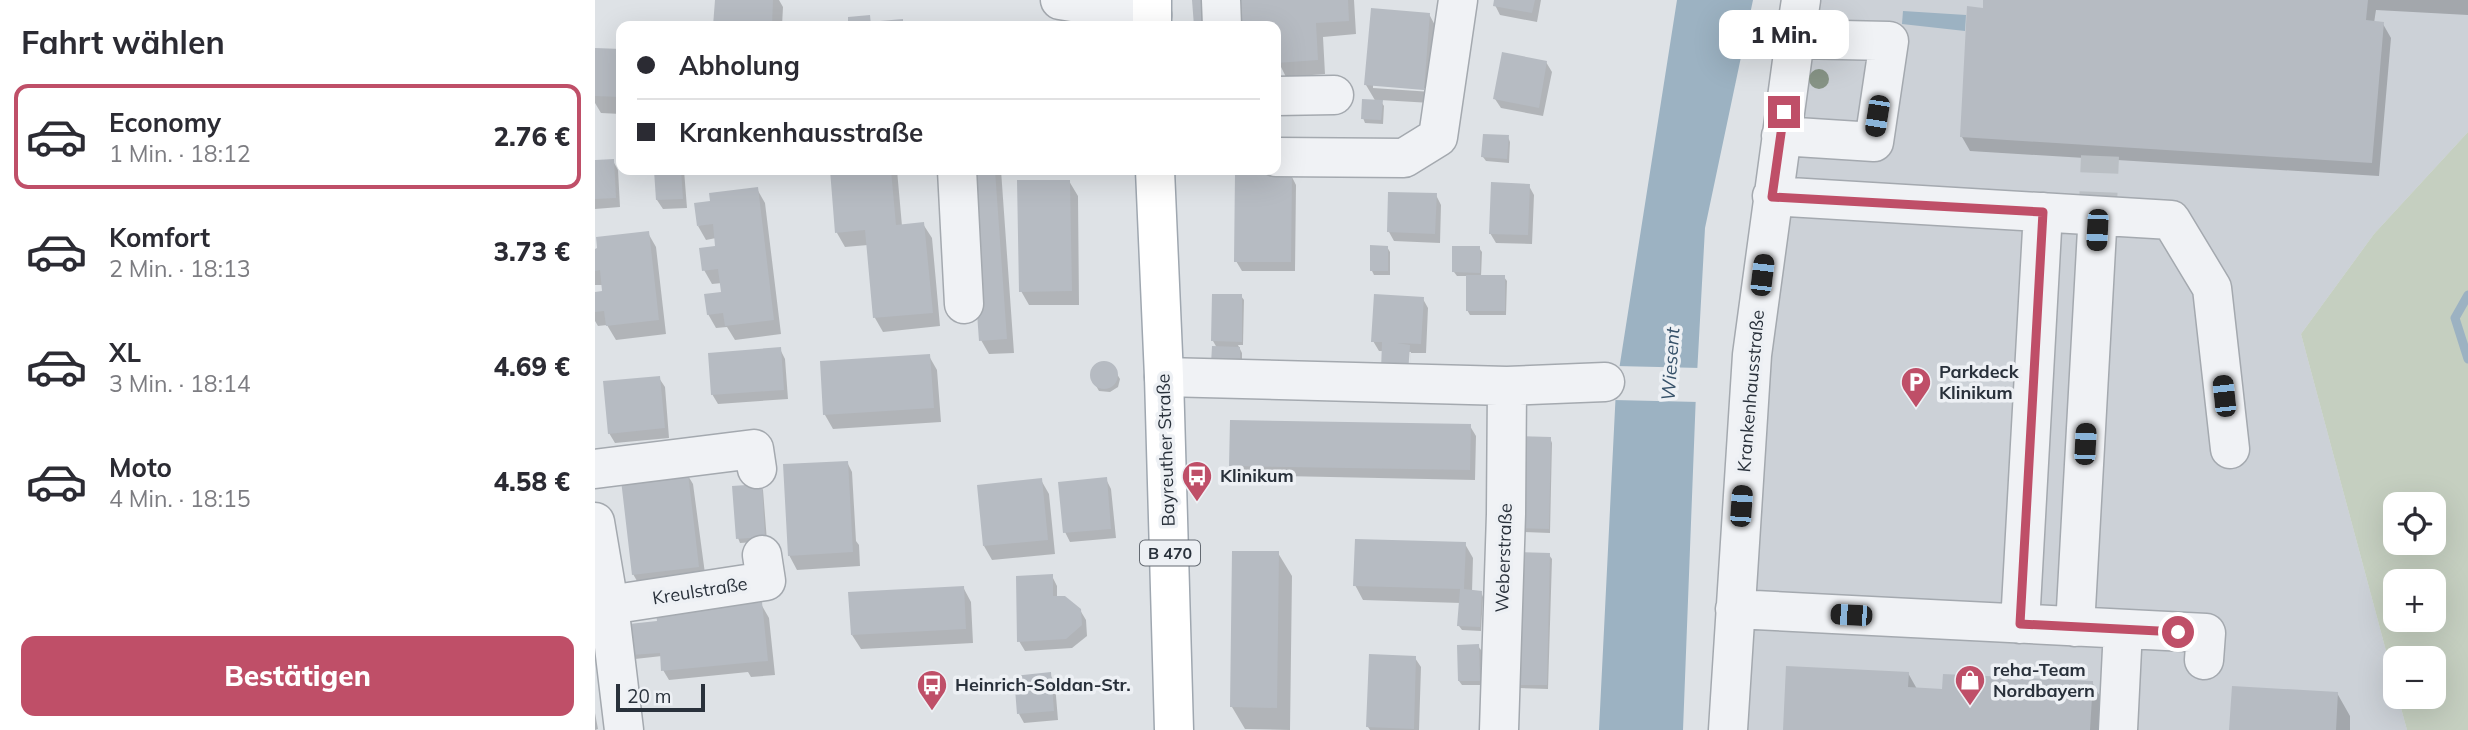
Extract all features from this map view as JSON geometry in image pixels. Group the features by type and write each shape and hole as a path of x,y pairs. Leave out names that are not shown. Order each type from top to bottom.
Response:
{"main road":[{"name":"Bayreuther Straße","path":"1155,175 1174,730"}],"street":[{"path":"1060,0 1152,14"},
{"path":"1221,0 1222,21"},
{"path":"1281,157 1404,158 1438,137 1458,0"},
{"name":"Krankenhausstraße","path":"1728,730 1752,355 1801,0"},
{"path":"1781,136 1874,142 1889,41 1795,39"},
{"path":"1281,96 1334,95"},
{"path":"957,175 964,304"},
{"path":"1772,197 2171,220 2212,288 2230,449"},
{"path":"2020,624 2043,212"},
{"path":"2075,627 2097,230"},
{"path":"2052,363 2089,365"},
{"path":"1164,377 1507,386 1605,382"},
{"name":"Weberstraße","path":"1499,730 1507,386"},
{"path":"595,469 754,449 757,469"},
{"path":"597,538 609,605 624,730"},
{"name":"Kreulstraße","path":"609,605 766,581 762,555"},
{"path":"1735,609 2206,634 2204,660"},
{"path":"2118,730 2123,629"}],"shaded area":[{"path":"1795,0 2468,0 2468,132 2374,234 2301,334 2385,646 2383,709 2401,709 2407,730 1740,730"}],"green space":[{"path":"2468,132 2468,730 2407,730 2401,709 2446,709 2446,646 2385,646 2301,334 2374,234"}],"water":[{"name":"Wiesent","path":"1677,0 1753,0 1705,228 1683,730 1599,730 1616,389"},
{"path":"1903,11 1966,15 1965,31 1902,24"}],"pier":[{"path":"1616,366 1701,368 1699,402 1614,400"}],"building":[{"path":"715,0 773,0 772,21 713,21"},
{"path":"1192,0 1348,0 1349,21 1316,23 1318,60 1281,63 1281,21 1194,21"},
{"path":"1494,0 1535,0 1532,13 1493,6"},
{"path":"1983,0 2368,0 2366,20 2384,22 2372,163 1960,137 1967,6 1983,8"},
{"path":"1371,8 1430,13 1424,90 1364,85"},
{"path":"870,15 871,21 848,21 848,17"},
{"path":"595,48 616,49 616,97 595,96"},
{"path":"1502,52 1547,61 1539,108 1493,99"},
{"path":"1362,99 1383,100 1381,120 1361,119"},
{"path":"1483,134 1509,135 1507,159 1481,157"},
{"path":"614,159 616,198 595,199 595,160"},
{"path":"1292,173 1291,262 1234,262 1235,175"},
{"path":"654,175 681,175 683,199 656,200"},
{"path":"830,175 891,175 896,225 924,222 933,313 873,318 865,230 835,233"},
{"path":"967,175 995,175 1007,339 979,341"},
{"path":"1017,180 1070,180 1072,291 1019,292"},
{"path":"1491,182 1530,184 1528,235 1489,234"},
{"path":"758,187 774,320 725,326 723,313 707,315 704,294 721,292 718,269 702,271 699,248 715,246 713,224 697,226 694,203 710,201 709,193"},
{"path":"1388,192 1437,193 1435,234 1387,232"},
{"path":"649,231 659,320 606,326 604,311 595,312 595,292 602,291 600,270 595,271 596,237"},
{"path":"1370,245 1388,246 1388,271 1370,271"},
{"path":"1452,246 1480,246 1480,273 1452,272"},
{"path":"1466,275 1505,275 1505,311 1466,311"},
{"path":"1212,294 1242,294 1242,342 1211,341"},
{"path":"1374,294 1424,297 1421,344 1397,343 1410,345 1408,373 1381,371 1382,342 1371,342"},
{"path":"1212,346 1240,347 1240,365 1211,364"},
{"path":"781,347 784,390 711,395 708,353"},
{"path":"930,354 934,408 823,415 820,361"},
{"path":"1104,361 1114,365 1118,375 1114,385 1104,389 1094,385 1090,375 1094,365"},
{"path":"660,376 665,428 608,434 603,381"},
{"path":"1230,420 1471,424 1470,470 1229,466"},
{"path":"1519,436 1551,437 1549,529 1517,528"},
{"path":"848,461 853,552 788,556 783,464"},
{"path":"688,473 699,567 632,575 621,480"},
{"path":"1107,477 1111,529 1063,533 1058,482"},
{"path":"1042,478 1048,540 983,546 977,485"},
{"path":"762,484 765,537 736,539 732,486"},
{"path":"1355,539 1466,542 1464,589 1482,591 1480,627 1457,626 1460,589 1353,586"},
{"path":"1232,551 1279,551 1277,708 1230,707"},
{"path":"1518,552 1550,553 1547,685 1514,685"},
{"path":"1053,574 1053,596 1065,596 1081,609 1082,625 1066,639 1017,642 1016,576"},
{"path":"964,586 966,629 851,635 848,592"},
{"path":"762,602 768,661 661,671 660,653 631,655 629,624 657,621 656,612"},
{"path":"1479,644 1480,681 1458,681 1457,645"},
{"path":"1369,654 1416,656 1414,729 1366,727"},
{"path":"1786,666 1909,672 1908,687 1942,689 1943,674 2093,681 2090,730 1783,730"},
{"path":"1051,672 1054,711 1017,714 1014,676"},
{"path":"2232,686 2338,692 2336,730 2229,730"}],"waterway":[{"path":"2468,295 2455,318 2468,359"}],"tunnel":[{"path":"2097,230 2100,156"}],"place":[{"name":"Parkdeck Klinikum","path":"1916,409"},
{"name":"Klinikum","path":"1197,503"},
{"name":"reha-Team Nordbayern","path":"1970,707"},
{"name":"Heinrich-Soldan-Str.","path":"932,712"}],"route":[{"path":"1784,112 1772,197 2043,212 2020,624 2178,632"}]}
